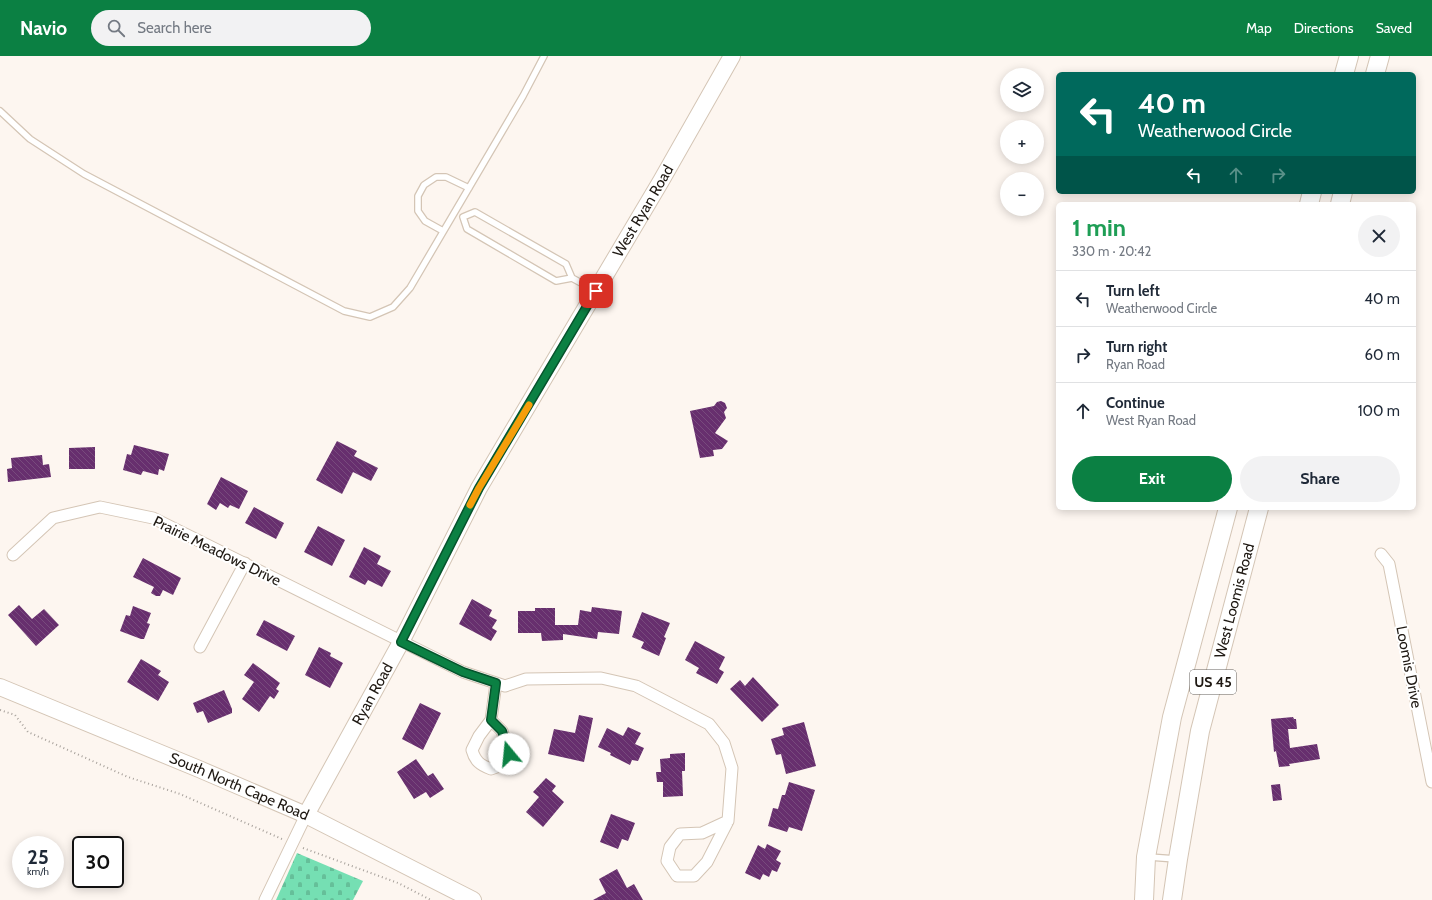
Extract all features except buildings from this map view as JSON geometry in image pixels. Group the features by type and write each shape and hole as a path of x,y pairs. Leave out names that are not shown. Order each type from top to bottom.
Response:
{"main road":[{"path":"1345,72 1349,56"},
{"path":"1376,72 1380,56"},
{"name":"West Loomis Road","path":"1146,857 1172,717 1227,510"},
{"name":"West Loomis Road","path":"1178,859 1200,731 1258,510"},
{"name":"US 45","path":"1144,900 1146,857"},
{"name":"US 45","path":"1172,900 1178,859"}],"street":[{"name":"West Ryan Road","path":"479,488 665,174 732,56"},
{"name":"Ryan Road","path":"265,900 306,815 401,642 479,488"},
{"name":"Prairie Meadows Drive","path":"13,555 53,518 100,507 153,518 463,672 505,686 526,679 601,678 636,686 709,724 724,743 732,768 728,821"},
{"name":"Loomis Drive","path":"1381,554 1389,564 1432,782"},
{"path":"200,647 244,564"},
{"path":"491,720 496,683"},
{"name":"South North Cape Road","path":"0,687 200,769 306,815 473,900"},
{"path":"728,821 707,862 694,876 677,876 667,861 670,847 680,834 702,833 728,821"}],"lane":[{"path":"0,111 30,139 84,174 344,311 370,316 393,308 417,278 454,212 523,96 544,56"},
{"path":"443,231 425,221 418,211 418,196 424,185 436,177 446,177 469,188"},
{"path":"454,212 463,217 467,229 556,281 572,278"},
{"path":"463,217 475,212 566,264 572,278 596,291"},
{"path":"1146,857 1178,859"}],"path":[{"path":"0,710 15,715 28,732 128,777 180,794 283,839"},
{"path":"300,846 398,883 431,900"}],"green space":[{"path":"297,853 363,881 353,900 276,900"}],"slow traffic":[{"path":"470,505 529,405"}],"route":[{"path":"509,754 502,731 491,720 496,683 463,672 401,642 479,488 596,291"}]}
